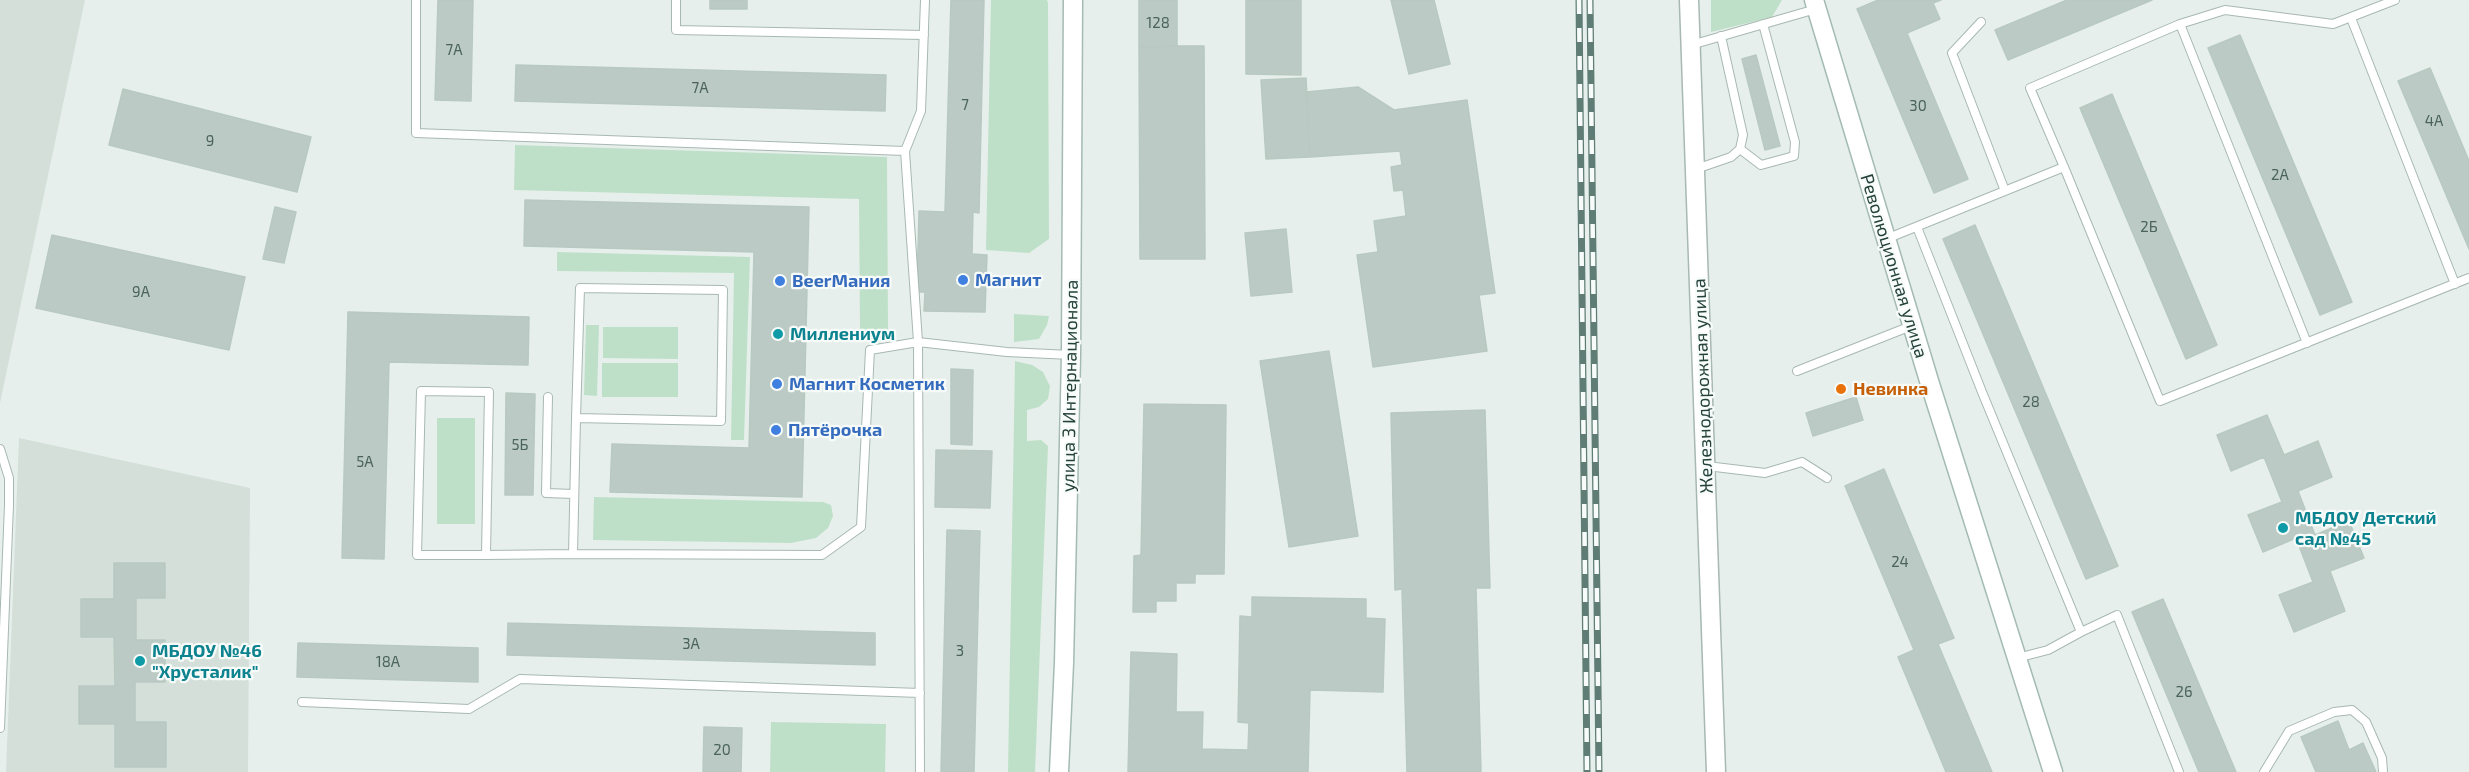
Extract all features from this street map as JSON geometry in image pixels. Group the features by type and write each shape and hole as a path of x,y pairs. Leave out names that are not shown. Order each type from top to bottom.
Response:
{"main road":[{"name":"улица 3 Интернационала","path":"1059,772 1064,663 1071,355 1072,0"},
{"name":"Железнодорожная улица","path":"1689,0 1716,772"},
{"name":"Революционная улица","path":"1815,4 1912,326 2053,772"}],"lane":[{"path":"416,0 416,133 905,151"},
{"path":"676,0 676,30 924,34"},
{"path":"920,772 918,342 905,151 921,111 925,0"},
{"path":"2395,0 2332,24 2225,10 2180,24 2030,88 2160,401 2469,278"},
{"path":"1690,45 1763,24 1815,4"},
{"path":"2351,18 2455,284"},
{"path":"1981,22 1952,53 2005,191"},
{"path":"1740,149 1761,165 1794,156 1795,142 1763,24"},
{"path":"2180,24 2307,343"},
{"path":"1695,169 1731,157 1740,149 1743,135 1720,36"},
{"path":"1887,239 2064,167"},
{"path":"1917,227 2081,632"},
{"path":"573,554 574,494 576,418 580,288 723,290 721,421 576,418"},
{"path":"1797,371 1912,326"},
{"path":"486,555 489,392 421,391 417,555 486,555 573,554 822,555 861,527 870,350 918,342 1007,352 1071,355"},
{"path":"548,397 546,493 574,494"},
{"path":"0,449 9,478 9,505 0,728"},
{"path":"1705,466 1765,473 1802,462 1827,478"},
{"path":"2017,658 2048,650 2116,615 2179,772"},
{"path":"302,702 469,709 520,679 920,693"},
{"path":"2264,772 2289,731 2334,712 2352,710 2366,722 2382,758 2383,772"}],"shaded area":[{"path":"0,0 85,0 0,403"},
{"path":"19,438 250,488 248,772 6,772"}],"green space":[{"path":"991,0 1047,0 1048,3 1049,239 1029,253 986,250"},
{"path":"1711,0 1782,0 1772,17 1711,32"},
{"path":"515,145 887,157 888,331 860,331 859,199 514,190"},
{"path":"557,252 750,257 744,440 731,440 734,273 557,271"},
{"path":"1014,314 1049,316 1039,339 1014,342"},
{"path":"586,325 599,325 597,396 584,395"},
{"path":"603,327 678,327 678,359 603,358"},
{"path":"1015,361 1032,365 1043,372 1050,386 1048,399 1039,407 1027,410 1027,441 1041,440 1048,446 1035,772 1008,772"},
{"path":"602,363 678,363 678,397 602,397"},
{"path":"437,418 475,418 475,524 437,524"},
{"path":"594,497 823,502 831,505 833,516 828,528 816,538 791,543 593,540"},
{"path":"771,722 886,724 885,772 770,772"}],"building":[{"path":"438,0 473,0 471,101 435,100"},
{"path":"710,0 747,0 747,9 710,9"},
{"path":"951,0 984,0 979,213 973,212 972,254 987,255 985,312 924,311 925,292 917,292 919,211 945,212"},
{"path":"1139,0 1177,0 1177,46 1139,47"},
{"path":"1246,0 1301,0 1301,75 1246,74"},
{"path":"1391,0 1434,0 1450,64 1409,74"},
{"path":"1878,0 1941,0 1933,3 1940,19 1907,33 1968,179 1934,193 1857,9"},
{"path":"2067,0 2152,0 2008,60 1995,30"},
{"path":"2240,35 2352,302 2320,315 2208,48"},
{"path":"1204,46 1205,259 1140,259 1139,47"},
{"path":"1756,55 1780,146 1765,150 1742,59"},
{"path":"516,65 886,75 885,111 515,101"},
{"path":"2430,68 2469,161 2469,249 2398,81"},
{"path":"1306,78 1310,157 1266,159 1261,80"},
{"path":"1358,87 1394,110 1467,100 1495,293 1479,295 1487,351 1373,367 1357,255 1378,252 1374,221 1406,216 1403,190 1394,191 1391,167 1402,165 1400,151 1310,157 1306,92"},
{"path":"123,89 311,137 297,192 109,145"},
{"path":"2112,94 2217,345 2186,359 2080,108"},
{"name":"Миллениум","path":"525,200 809,207 802,497 610,492 612,444 749,448 754,252 524,246"},
{"path":"275,207 296,212 284,263 263,259"},
{"path":"1975,225 2118,566 2086,579 1943,239"},
{"path":"1286,229 1292,292 1251,296 1245,233"},
{"path":"52,235 245,277 229,350 36,308"},
{"path":"348,312 529,317 528,365 389,362 384,559 342,558"},
{"path":"1329,351 1358,536 1289,547 1260,361"},
{"path":"951,369 973,370 972,445 951,444"},
{"path":"506,393 535,394 533,495 505,495"},
{"path":"1856,397 1863,420 1813,436 1806,413"},
{"path":"1144,404 1226,405 1224,574 1195,574 1195,583 1176,583 1176,601 1156,601 1156,612 1133,612 1134,556 1141,555"},
{"path":"1485,410 1490,588 1476,588 1481,772 1407,772 1402,589 1395,590 1391,413"},
{"name":"МБДОУ Детский сад №45","path":"2267,415 2284,455 2318,441 2332,477 2298,491 2315,535 2349,521 2364,558 2330,571 2345,611 2294,632 2279,595 2313,582 2296,538 2263,552 2248,515 2282,502 2264,457 2231,471 2217,435"},
{"path":"936,450 992,451 990,508 935,507"},
{"path":"1884,469 1954,638 1938,644 1992,772 1946,772 1898,657 1914,650 1845,486"},
{"path":"947,530 980,531 974,772 941,772"},
{"name":"МБДОУ №46 \"Хрусталик\"","path":"114,563 165,563 165,598 136,598 136,640 165,640 165,682 135,682 135,722 166,722 166,767 115,767 115,724 79,724 79,686 115,686 114,637 81,637 81,599 114,599"},
{"path":"1252,597 1366,599 1366,618 1385,619 1383,692 1310,690 1308,772 1128,772 1131,652 1177,654 1176,712 1203,712 1202,749 1248,750 1249,723 1238,722 1240,616 1252,617"},
{"path":"2163,599 2236,772 2199,772 2132,612"},
{"path":"508,623 875,633 875,665 507,655"},
{"path":"298,643 478,648 478,682 297,677"},
{"path":"2338,721 2349,750 2363,743 2376,772 2316,772 2301,737"},
{"path":"704,727 742,728 741,772 703,772"}],"railway":[{"path":"1579,0 1587,772"},
{"path":"1590,0 1599,772"}],"place":[{"name":"Магнит","path":"963,280"},
{"name":"BeerМания","path":"780,281"},
{"name":"Миллениум","path":"778,334"},
{"name":"Магнит Косметик","path":"777,384"},
{"name":"Невинка","path":"1841,389"},
{"name":"Пятёрочка","path":"776,430"},
{"name":"МБДОУ Детский сад №45","path":"2283,528"},
{"name":"МБДОУ №46 \"Хрусталик\"","path":"140,661"}]}
